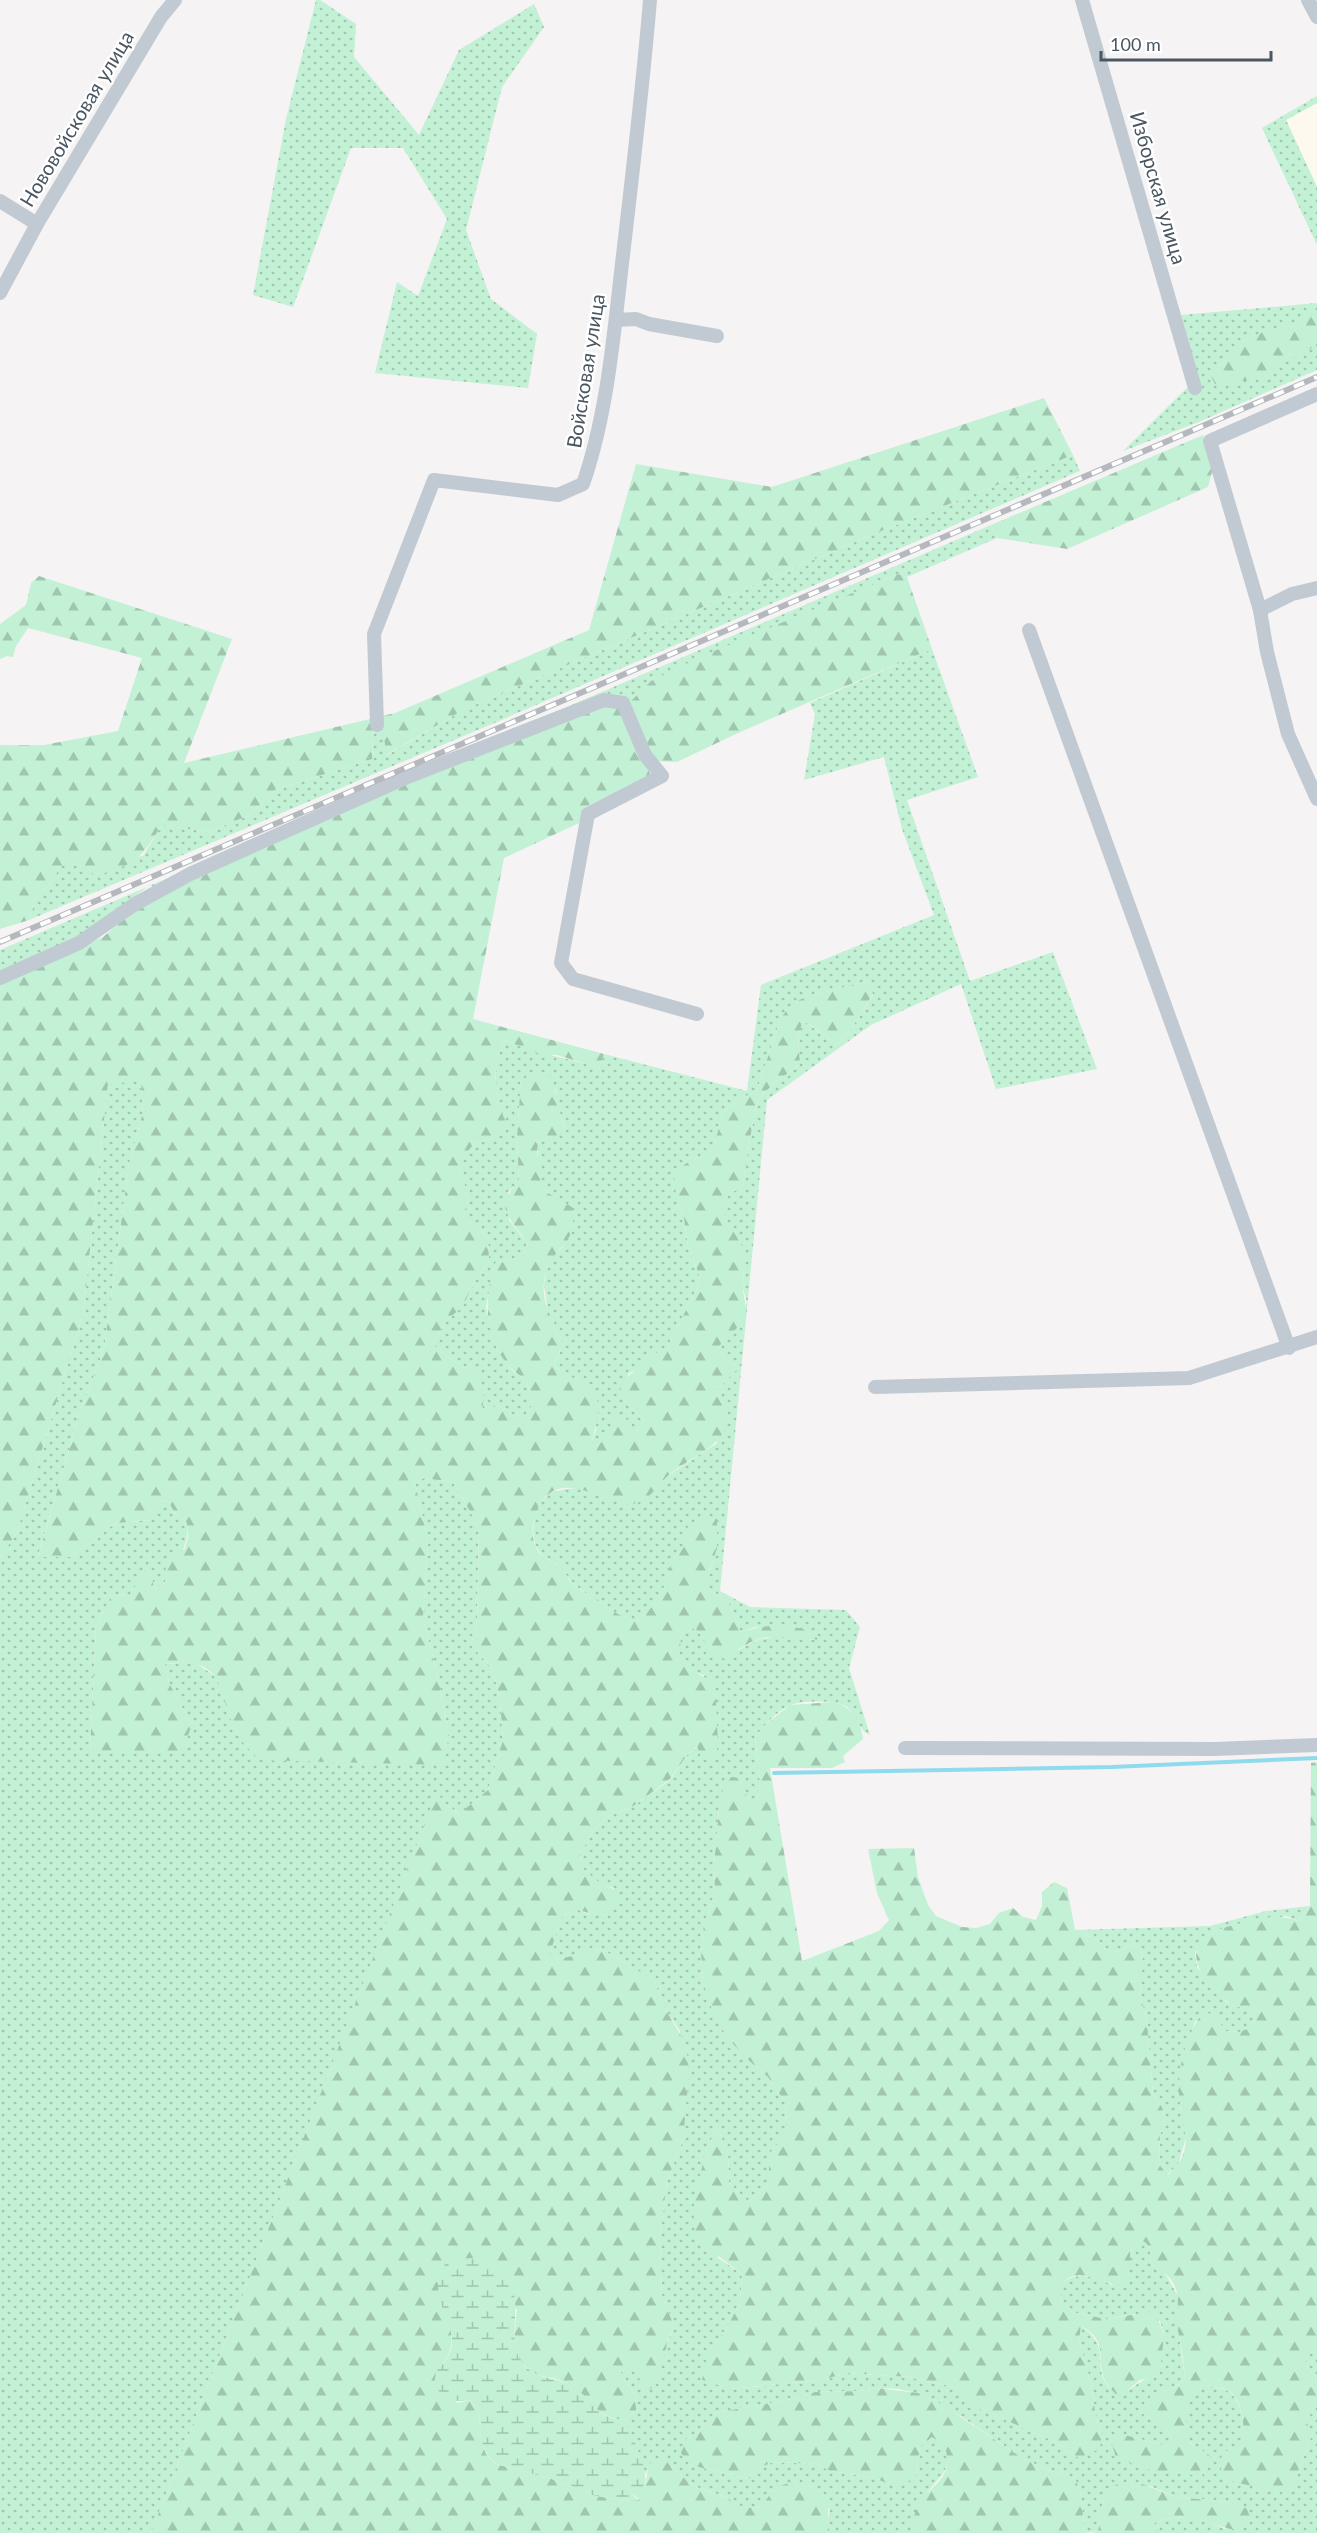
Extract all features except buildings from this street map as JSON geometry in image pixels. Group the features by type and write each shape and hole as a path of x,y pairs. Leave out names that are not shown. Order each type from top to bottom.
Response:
{"street":[{"name":"Нововойсковая улица","path":"0,293 37,224 161,17 175,0"},
{"name":"Войсковая улица","path":"377,725 374,634 434,480 558,495 583,484 596,448 616,320 650,0"},
{"name":"Изборская улица","path":"1082,0 1195,388"},
{"path":"1308,0 1317,17"},
{"path":"0,201 37,224"},
{"path":"616,320 636,319 649,324 717,336"},
{"path":"1317,394 1210,441 1260,610 1267,652 1288,735 1317,799"},
{"path":"1260,610 1292,594 1317,588"},
{"path":"1029,630 1288,1348"},
{"path":"0,978 79,943 135,904 190,874 405,778 604,700 623,703 645,755 662,776 588,814 561,963 573,979 697,1014"},
{"path":"875,1387 1189,1378 1317,1337"},
{"path":"905,1748 1215,1749 1317,1745"}],"shaded area":[{"path":"1317,103 1317,187 1286,120"}],"green space":[{"path":"316,0 320,0 356,24 354,57 419,135 459,50 534,4 544,27 502,87 466,230 491,299 537,334 528,388 375,373 397,282 418,296 447,219 403,148 351,148 293,307 253,295 286,119"},
{"path":"1317,96 1317,103 1286,120 1317,187 1317,245 1262,128"},
{"path":"1317,303 1317,370 1199,422 1123,451 1198,377 1181,315"},
{"path":"1317,312 1317,344 1305,353 1276,365 1265,377 1215,384 1210,374 1228,353 1242,342"},
{"path":"1044,398 1073,455 876,533 465,709 386,755 382,716 395,713 589,630 636,464 772,487"},
{"path":"1203,435 1213,468 1208,487 1067,549 997,538 991,525"},
{"path":"1073,455 1080,471 29,920 36,898 54,880 59,866 83,866 143,856 162,825 208,832 250,815 275,790 372,759 374,718 382,716 387,755 465,709 876,533"},
{"path":"991,525 997,538 907,577 898,574 651,681 629,703 157,898 151,885"},
{"path":"898,574 907,577 932,649 677,762 654,761 629,703 651,681 700,657"},
{"path":"39,576 232,639 184,763 374,718 372,759 275,790 250,815 208,832 162,825 136,859 110,872 96,876 83,866 59,866 54,880 36,898 29,920 0,929 0,745 44,745 118,731 142,658 28,628 16,646 13,657 7,656 0,659 0,624 26,605 31,583"},
{"path":"932,649 978,777 907,800 970,981 1053,952 1097,1069 996,1089 961,984 871,1025 767,1100 720,1591 750,1607 846,1610 860,1627 849,1668 870,1735 863,1730 847,1707 842,1705 811,1702 796,1703 786,1707 771,1719 755,1737 760,1782 756,1804 749,1804 745,1791 719,1808 714,1866 715,1895 704,1923 701,1953 703,1982 746,2058 768,2077 785,2102 788,2131 770,2154 769,2183 749,2202 729,2183 728,2153 717,2127 705,2153 718,2258 742,2274 740,2303 726,2329 708,2352 731,2389 820,2380 849,2373 908,2377 955,2387 976,2407 1056,2442 1073,2456 1102,2433 1096,2418 1091,2383 1079,2340 1081,2326 1092,2335 1097,2343 1103,2376 1116,2394 1155,2377 1164,2335 1160,2321 1135,2314 1106,2319 1072,2312 1062,2303 1058,2288 1076,2276 1091,2277 1112,2285 1130,2268 1130,2254 1138,2241 1145,2242 1150,2248 1151,2264 1164,2271 1179,2298 1179,2335 1185,2378 1179,2384 1150,2398 1141,2412 1163,2424 1172,2440 1170,2447 1121,2434 1206,2470 1210,2456 1195,2447 1188,2439 1187,2413 1191,2400 1198,2391 1204,2388 1222,2389 1233,2395 1237,2401 1244,2425 1242,2440 1225,2452 1289,2487 1294,2482 1310,2441 1306,2421 1317,2404 1317,2533 1160,2533 1154,2523 1172,2518 1190,2518 1225,2529 1247,2508 1220,2501 1176,2497 1150,2486 1103,2501 1098,2531 1085,2533 1080,2491 1075,2478 1048,2470 1022,2458 962,2417 912,2392 899,2389 815,2392 792,2399 715,2413 698,2432 686,2439 690,2465 749,2479 759,2468 773,2462 817,2464 830,2471 874,2478 889,2484 905,2484 916,2475 920,2446 932,2437 945,2445 947,2463 943,2473 922,2502 914,2527 918,2533 830,2533 827,2524 830,2509 773,2490 766,2504 752,2509 738,2506 726,2497 699,2488 687,2481 666,2461 652,2461 646,2474 625,2420 636,2410 635,2395 620,2371 633,2365 647,2392 674,2326 662,2295 660,2238 667,2181 683,2140 680,2031 664,2007 654,1981 605,1951 591,1948 571,1957 548,1957 562,1916 576,1909 589,1914 615,1888 601,1885 580,1866 581,1852 596,1827 607,1817 635,1805 670,1780 687,1755 698,1746 704,1675 690,1671 678,1662 681,1634 695,1628 704,1639 739,1650 758,1640 772,1637 823,1639 755,1627 741,1632 727,1601 708,1590 708,1576 713,1562 683,1548 672,1562 660,1597 653,1606 637,1621 623,1618 574,1585 557,1563 543,1557 535,1545 534,1516 540,1503 550,1493 565,1489 580,1488 594,1492 648,1496 669,1475 717,1443 717,1390 738,1368 726,1359 718,1348 738,1326 747,1302 743,1289 744,1260 736,1233 726,1222 722,1208 729,1193 743,1187 758,1101 772,1086 800,1064 798,1035 803,1021 839,1044 873,995 868,981 813,995 780,1020 757,1090 732,1104 722,1114 715,1143 707,1155 693,1159 677,1204 684,1218 688,1247 699,1274 697,1288 671,1340 662,1352 648,1355 640,1367 628,1374 624,1399 644,1421 635,1433 591,1444 596,1430 597,1398 577,1379 564,1375 554,1365 560,1352 562,1338 548,1312 544,1285 546,1271 552,1257 563,1247 572,1207 553,1197 544,1187 539,1173 538,1158 539,1137 566,1131 557,1104 556,1089 521,1079 517,1137 519,1182 508,1192 509,1220 527,1243 523,1257 495,1263 486,1307 497,1349 515,1373 527,1381 532,1405 526,1415 514,1415 498,1405 482,1414 479,1374 454,1361 433,1345 445,1322 463,1305 475,1280 489,1261 488,1237 463,1218 468,1201 459,1160 474,1144 495,1138 508,1128 499,1106 496,1084 497,1062 504,1040 527,1049 599,1068 604,1054 747,1091 761,985 934,915 902,829 884,757 804,780 815,714 810,703"},
{"path":"604,705 621,707 651,776 585,807 579,823 504,858 473,1019 604,1054 599,1068 557,1055 542,1055 504,1040 497,1063 496,1085 500,1106 509,1128 495,1138 474,1144 460,1160 468,1201 463,1218 488,1237 489,1261 475,1280 463,1306 445,1322 433,1345 454,1361 479,1374 484,1394 482,1413 498,1405 514,1415 526,1415 532,1405 527,1381 502,1358 495,1344 490,1329 488,1297 495,1263 523,1257 527,1243 510,1220 505,1206 506,1199 519,1182 517,1137 521,1079 535,1075 550,1076 566,1131 553,1139 539,1138 537,1152 542,1180 548,1193 572,1207 573,1221 572,1231 551,1261 544,1282 546,1305 562,1337 561,1349 554,1365 566,1375 593,1389 598,1412 591,1443 605,1442 615,1414 628,1420 636,1432 644,1421 624,1399 620,1386 648,1355 662,1351 671,1340 697,1288 699,1274 688,1247 684,1218 677,1204 674,1175 693,1159 707,1155 715,1143 722,1114 732,1104 757,1090 780,1020 788,1008 799,1000 813,995 868,981 873,994 839,1044 803,1021 798,1035 800,1064 772,1086 758,1101 743,1188 729,1193 725,1204 724,1212 727,1223 739,1238 742,1246 746,1309 740,1324 718,1348 726,1359 738,1368 717,1390 725,1406 728,1419 725,1430 708,1449 671,1473 642,1501 626,1504 585,1491 571,1488 558,1489 546,1496 536,1512 533,1524 534,1543 540,1554 559,1565 572,1583 580,1589 620,1615 637,1621 660,1597 672,1562 683,1548 682,1534 701,1518 717,1519 717,1548 708,1576 708,1590 727,1602 741,1632 762,1627 795,1627 824,1640 766,1637 751,1642 720,1660 706,1654 704,1639 695,1628 681,1634 679,1662 715,1684 718,1743 716,1757 702,1760 697,1746 687,1755 670,1779 635,1805 607,1817 596,1827 581,1852 580,1866 601,1884 619,1891 616,1906 606,1912 596,1914 576,1909 562,1916 549,1956 560,1958 591,1948 605,1951 654,1980 664,2007 686,2044 689,2073 683,2140 667,2181 660,2238 662,2295 674,2326 668,2339 658,2383 646,2392 633,2366 620,2371 635,2395 636,2410 625,2420 606,2415 568,2384 529,2370 518,2356 515,2346 517,2309 439,2292 450,2324 451,2343 444,2362 436,2371 457,2403 471,2400 479,2412 481,2440 486,2454 496,2464 552,2479 592,2495 624,2501 638,2500 645,2486 651,2461 666,2461 694,2485 747,2508 760,2506 781,2485 802,2484 827,2496 830,2533 151,2533 437,1792 445,1804 459,1814 488,1790 503,1740 500,1701 493,1670 471,1645 477,1621 479,1527 453,1482 424,1478 415,1483 428,1540 423,1618 438,1677 449,1735 444,1765 259,1760 240,1738 231,1720 218,1681 211,1672 201,1666 186,1663 165,1664 169,1683 192,1725 181,1753 90,1750 96,1627 112,1595 130,1596 145,1568 151,1573 154,1589 165,1583 166,1560 185,1549 188,1537 187,1523 175,1513 169,1503 162,1500 151,1520 118,1523 69,1557 38,1557 79,1415 104,1349 129,1164 143,1112 141,1081 108,1084 83,1314 17,1532 0,1558 0,983 103,937 137,908 191,878 407,783"},
{"path":"147,887 77,940 0,974 0,950"},
{"path":"141,1081 143,1112 129,1164 104,1349 79,1415 38,1556 69,1557 118,1523 151,1520 162,1500 169,1503 175,1513 187,1523 187,1535 182,1552 170,1568 165,1583 154,1589 151,1573 145,1568 130,1596 112,1595 96,1627 90,1749 192,1725 169,1683 165,1664 194,1662 218,1678 238,1736 449,1735 438,1677 423,1618 428,1540 415,1483 424,1478 453,1482 479,1527 477,1621 471,1645 493,1670 500,1701 503,1740 488,1790 460,1814 445,1804 437,1793 151,2533 0,2533 0,1558 17,1532 83,1314 108,1084"},
{"path":"834,1702 845,1707 854,1715 862,1732 863,1739 843,1756 845,1762 832,1768 770,1768 802,1961 879,1931 889,1920 877,1893 868,1849 914,1848 918,1877 928,1905 936,1916 962,1927 976,1928 990,1924 999,1913 1013,1908 1023,1917 1036,1920 1042,1906 1042,1892 1054,1882 1067,1888 1075,1930 1096,1939 1105,1949 1118,1952 1130,1945 1143,1950 1140,1994 1147,2022 1153,2095 1162,2107 1165,2120 1160,2135 1159,2164 1167,2175 1183,2156 1185,2146 1179,2084 1184,2050 1198,2019 1205,2011 1217,2018 1225,2031 1240,2032 1253,2026 1255,2012 1228,2002 1212,1988 1197,1963 1198,1946 1211,1933 1248,1921 1278,1917 1299,1921 1310,1906 1311,1763 1317,1762 1317,2351 1313,2351 1308,2356 1305,2363 1317,2379 1317,2404 1306,2421 1312,2434 1310,2441 1294,2482 1285,2493 1225,2480 1220,2464 1221,2458 1241,2440 1243,2420 1236,2399 1227,2390 1220,2388 1202,2390 1196,2394 1186,2417 1189,2441 1210,2456 1209,2464 1202,2476 1150,2470 1116,2458 1112,2444 1115,2437 1121,2434 1170,2447 1172,2440 1163,2424 1141,2412 1155,2394 1173,2388 1185,2378 1175,2287 1171,2279 1151,2264 1150,2248 1145,2242 1138,2241 1130,2254 1130,2268 1126,2283 1109,2283 1083,2275 1066,2280 1058,2288 1062,2303 1072,2312 1106,2319 1149,2312 1156,2314 1164,2335 1160,2372 1155,2377 1140,2380 1123,2394 1116,2394 1103,2375 1097,2341 1092,2333 1081,2326 1079,2340 1091,2383 1096,2418 1102,2433 1100,2448 1087,2456 1080,2458 1073,2456 1056,2442 975,2407 955,2387 908,2377 849,2373 820,2380 730,2389 702,2380 708,2352 726,2329 740,2303 742,2274 696,2239 693,2210 705,2153 717,2127 728,2153 729,2183 749,2202 769,2183 769,2154 788,2131 785,2102 768,2077 726,2036 712,2010 703,1982 701,1953 704,1923 715,1895 714,1866 719,1808 723,1789 731,1777 739,1778 749,1804 756,1804 760,1782 755,1737 766,1724 790,1705"},
{"path":"1310,1906 1299,1921 1286,1916 1214,1931 1202,1940 1195,1953 1197,1967 1226,2002 1255,2012 1253,2026 1240,2032 1225,2031 1217,2018 1195,2021 1182,2064 1180,2108 1185,2123 1186,2137 1178,2165 1166,2175 1159,2164 1160,2135 1165,2120 1162,2107 1153,2095 1147,2022 1140,1994 1143,1950 1130,1945 1118,1952 1105,1949 1096,1939 1075,1930 1210,1926 1266,1911"},
{"path":"473,2258 495,2266 507,2277 513,2291 517,2351 523,2364 535,2373 577,2389 603,2414 625,2420 638,2449 644,2470 644,2490 639,2499 630,2492 638,2500 624,2501 592,2495 552,2479 496,2464 486,2453 481,2440 479,2412 471,2400 450,2399 434,2386 436,2371 447,2359 452,2347 452,2336 438,2291 439,2276 445,2264 458,2259"},
{"path":"1313,2351 1317,2351 1317,2379 1305,2363"},
{"path":"877,2388 926,2394 1022,2458 1048,2470 1075,2478 1080,2491 1085,2533 918,2533 914,2527 914,2520 919,2503 942,2477 946,2469 945,2446 932,2437 920,2447 916,2475 905,2484 889,2484 874,2478 830,2471 817,2464 773,2462 759,2468 749,2479 690,2465 681,2453 686,2439 698,2432 715,2413 792,2399 815,2392 860,2391"},
{"path":"1122,2482 1137,2482 1176,2497 1220,2501 1247,2508 1251,2521 1240,2531 1197,2520 1176,2518 1154,2523 1160,2533 1091,2533 1098,2531 1103,2501 1109,2488"}],"waterway":[{"path":"774,1773 1112,1767 1317,1758"}],"railway":[{"path":"0,942 1317,377"}]}
